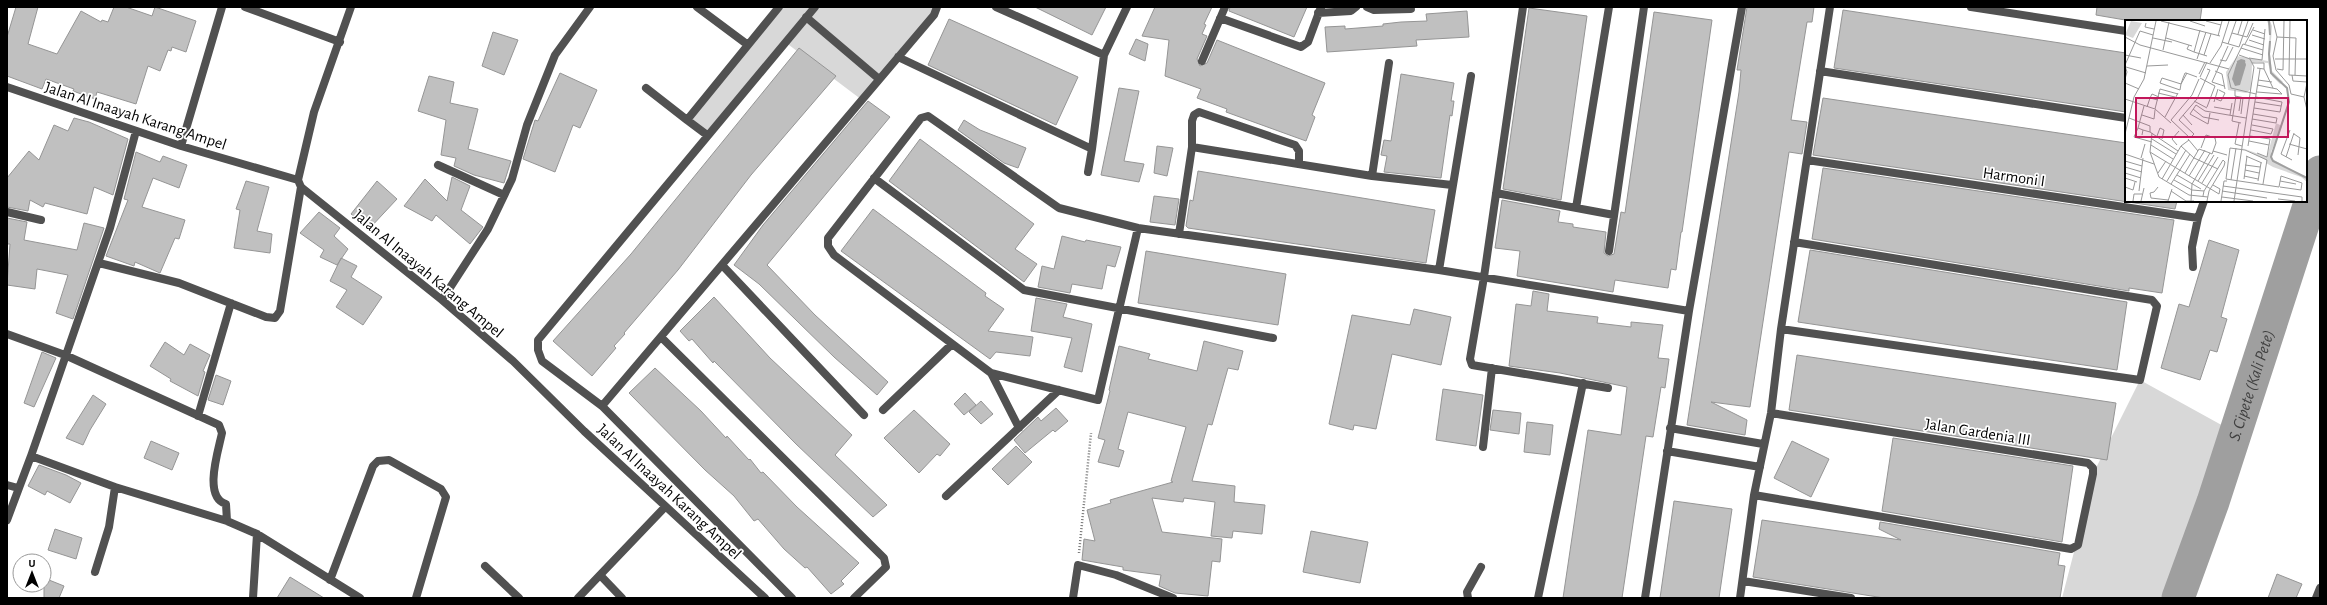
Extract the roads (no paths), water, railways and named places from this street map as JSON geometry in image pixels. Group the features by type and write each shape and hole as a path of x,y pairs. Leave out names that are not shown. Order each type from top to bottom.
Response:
{"street":[{"path":"181,146 222,7"},
{"path":"245,7 340,42"},
{"path":"99,263 179,283 266,317 278,316 299,184 314,112 340,42 351,7"},
{"path":"442,300 488,229 512,179 527,125 555,55 590,7"},
{"path":"697,7 748,45"},
{"path":"687,120 779,7"},
{"path":"792,598 602,406 542,361 538,350 538,340 704,133 815,7"},
{"path":"602,406 934,15 937,7"},
{"path":"996,7 1104,55"},
{"path":"1088,172 1104,55 1127,7"},
{"path":"1202,61 1225,7"},
{"path":"1220,18 1301,47 1308,42 1320,10 1351,11 1356,7"},
{"path":"1367,7 1374,10 1412,10"},
{"path":"1523,7 1484,277 1470,359 1472,365 1608,388"},
{"path":"1576,208 1609,7"},
{"path":"1609,251 1644,7"},
{"path":"1645,598 1688,311 1742,7"},
{"path":"1740,598 1754,495 1770,413 1781,329 1830,7"},
{"path":"1971,7 2125,31"},
{"path":"806,17 879,79"},
{"path":"898,57 1092,149"},
{"path":"1372,176 1389,63"},
{"path":"1820,72 2125,118"},
{"path":"1438,270 1471,76"},
{"name":"Jalan Al Inaayah Karang Ampel","path":"7,87 299,184 442,300 513,361 665,507 765,598"},
{"path":"646,88 704,133"},
{"path":"1179,234 1192,147 1192,121 1194,115 1199,112 1295,144 1299,151 1299,164"},
{"path":"1138,228 1098,400 991,374 834,255 828,246 828,238 874,178 921,118 928,116 1055,206 1138,228 1438,270 1688,311"},
{"path":"7,520 99,263 136,131"},
{"path":"1192,147 1372,176 1452,185"},
{"name":"Harmoni I","path":"1807,160 2198,218"},
{"path":"438,165 504,195"},
{"path":"874,178 1019,288 1119,310 1273,338"},
{"path":"1496,193 1614,215"},
{"path":"2193,267 2192,247 2198,218 2204,202"},
{"path":"7,212 41,220"},
{"path":"1781,329 2140,380 2157,306 2152,300 1794,242"},
{"path":"722,265 864,415"},
{"path":"198,416 231,304"},
{"path":"7,334 65,355 219,425 222,433 213,484 215,496 221,502 226,504 227,520"},
{"path":"661,337 884,558 886,566 854,598"},
{"path":"884,410 951,345"},
{"path":"1483,447 1492,368"},
{"path":"991,374 1019,428"},
{"path":"1538,598 1583,383"},
{"path":"946,496 1059,390"},
{"name":"Jalan Gardenia III","path":"1754,495 2071,549 2078,545 2093,474 2093,468 2088,463 1770,413"},
{"path":"1670,428 1764,444"},
{"path":"1667,450 1760,467"},
{"path":"31,456 115,487 227,520 257,534 360,598"},
{"path":"330,580 373,466 378,461 389,460 441,489 446,498 416,598"},
{"path":"7,485 18,488"},
{"path":"95,572 109,527 115,487"},
{"path":"578,598 665,507"},
{"path":"254,598 257,534"},
{"path":"1073,598 1078,565 1116,575 1173,598"},
{"path":"485,566 519,598"},
{"path":"1468,598 1467,592 1481,567"},
{"path":"600,575 622,598"},
{"path":"1743,581 1851,598"},
{"path":"2316,598 2320,588"}],"waterway":[{"name":"S. Cipete (Kali Pete)","path":"2178,598 2213,502 2320,172"}]}
